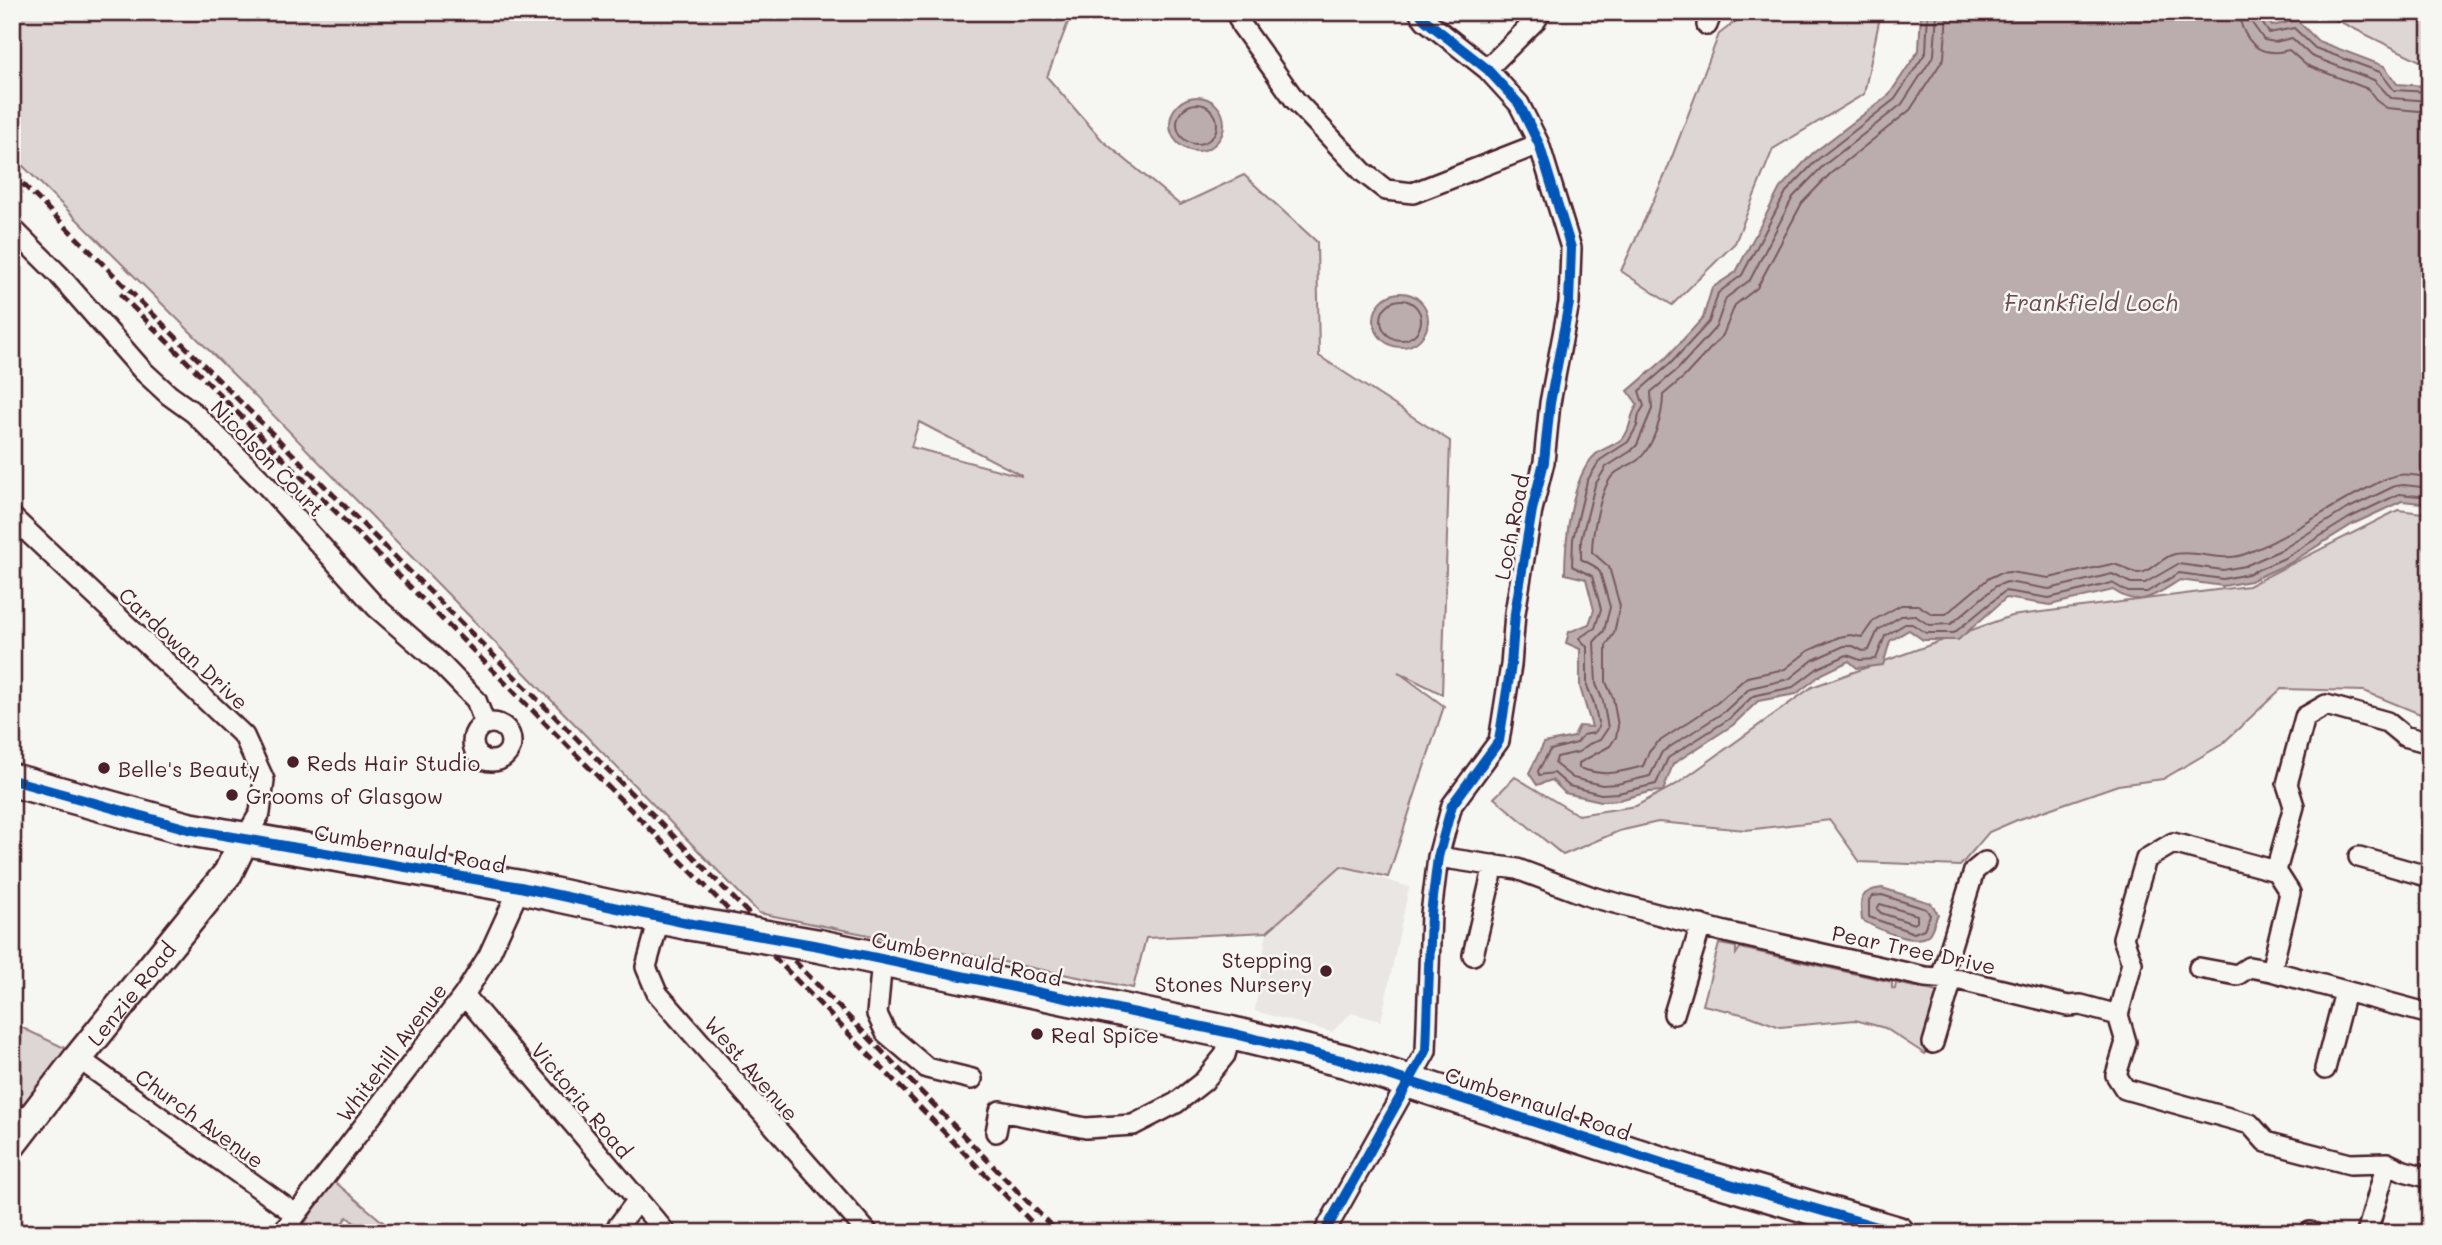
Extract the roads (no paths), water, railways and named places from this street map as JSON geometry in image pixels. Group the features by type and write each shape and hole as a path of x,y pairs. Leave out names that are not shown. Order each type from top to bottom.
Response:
{"main road":[{"name":"Cumbernauld Road","path":"12,780 133,816 188,829 520,887 819,946 1231,1033 1345,1061 1696,1174 1840,1224 1898,1233"}],"street":[{"path":"1236,12 1242,26 1295,100 1363,172 1386,190 1413,193 1539,144"},
{"name":"Loch Road","path":"1324,1233 1426,1051 1432,914 1438,857 1452,805 1499,741 1511,665 1515,613 1532,510 1544,462 1550,403 1569,303 1571,248 1539,144 1519,104 1487,69 1424,20 1419,12"},
{"path":"1487,69 1541,12"},
{"name":"Nicolson Court","path":"12,228 59,275 143,371 202,421 266,485 376,607 440,663 467,691 476,701 485,724"},
{"name":"Cardowan Drive","path":"12,517 244,736 264,780 260,813 245,838"},
{"path":"2276,871 2294,806 2287,784 2305,717 2326,705 2387,722 2404,736 2430,743"},
{"name":"Lenzie Road","path":"12,1144 228,873 245,838"},
{"path":"2271,971 2290,893 2276,871 2173,844 2146,859 2123,938 2132,963 2118,1016 2126,1042 2116,1075 2124,1089 2250,1124 2266,1142 2350,1164 2386,1163 2430,1178"},
{"name":"Pear Tree Drive","path":"1438,857 1517,869 1592,897 1732,934 2067,1006 2081,1005 2118,1016"},
{"path":"2359,857 2430,877"},
{"path":"1933,1042 1974,871 1985,862"},
{"path":"1473,955 1494,865"},
{"name":"Whitehill Avenue","path":"282,1233 464,995 489,954 520,887"},
{"name":"West Avenue","path":"673,919 646,967 657,993 868,1233"},
{"path":"1674,1014 1701,925"},
{"path":"882,960 877,1014 886,1033 927,1068 972,1079"},
{"path":"2199,968 2237,975 2249,967 2271,971 2430,1014"},
{"path":"2325,1069 2346,992"},
{"name":"Victoria Road","path":"464,995 666,1233"},
{"path":"996,1132 1000,1111 1086,1128 1133,1125 1176,1103 1204,1081 1225,1055 1231,1033"},
{"name":"Church Avenue","path":"78,1058 295,1214"},
{"path":"2367,1233 2386,1163"},
{"path":"613,1233 637,1201"}],"water":[{"name":"Frankfield Loch","path":"1921,12 2264,12 2272,26 2297,20 2318,41 2384,66 2397,84 2430,84 2430,504 2402,501 2353,524 2290,563 2250,581 2223,586 2180,580 2155,595 2139,599 2131,599 2113,590 2050,605 2006,598 1958,640 1923,640 1909,630 1890,641 1883,665 1857,668 1849,661 1822,674 1796,694 1758,701 1733,725 1673,764 1663,791 1601,801 1565,793 1552,780 1537,785 1529,773 1544,743 1574,737 1579,726 1592,727 1580,687 1580,649 1566,643 1569,632 1589,624 1594,610 1586,579 1565,574 1571,511 1580,479 1595,455 1620,441 1626,434 1638,405 1628,391 1666,358 1703,318 1712,288 1736,272 1780,188 1812,154 1889,95 1919,50"},
{"path":"1197,97 1216,105 1224,124 1216,143 1197,151 1178,143 1170,124 1178,105"},
{"path":"1401,293 1420,301 1428,320 1420,339 1401,347 1382,339 1374,320 1382,301"},
{"path":"1882,888 1931,903 1938,914 1929,934 1923,938 1906,938 1862,920 1862,898 1868,891"}],"railway":[{"path":"12,173 655,817 1058,1233"},
{"path":"120,294 646,825 1042,1233"}],"place":[{"name":"Reds Hair Studio","path":"293,762"},
{"name":"Belle's Beauty","path":"104,768"},
{"name":"Grooms of Glasgow","path":"232,795"},
{"name":"Stepping Stones Nursery","path":"1326,971"},
{"name":"Real Spice","path":"1037,1034"}]}
